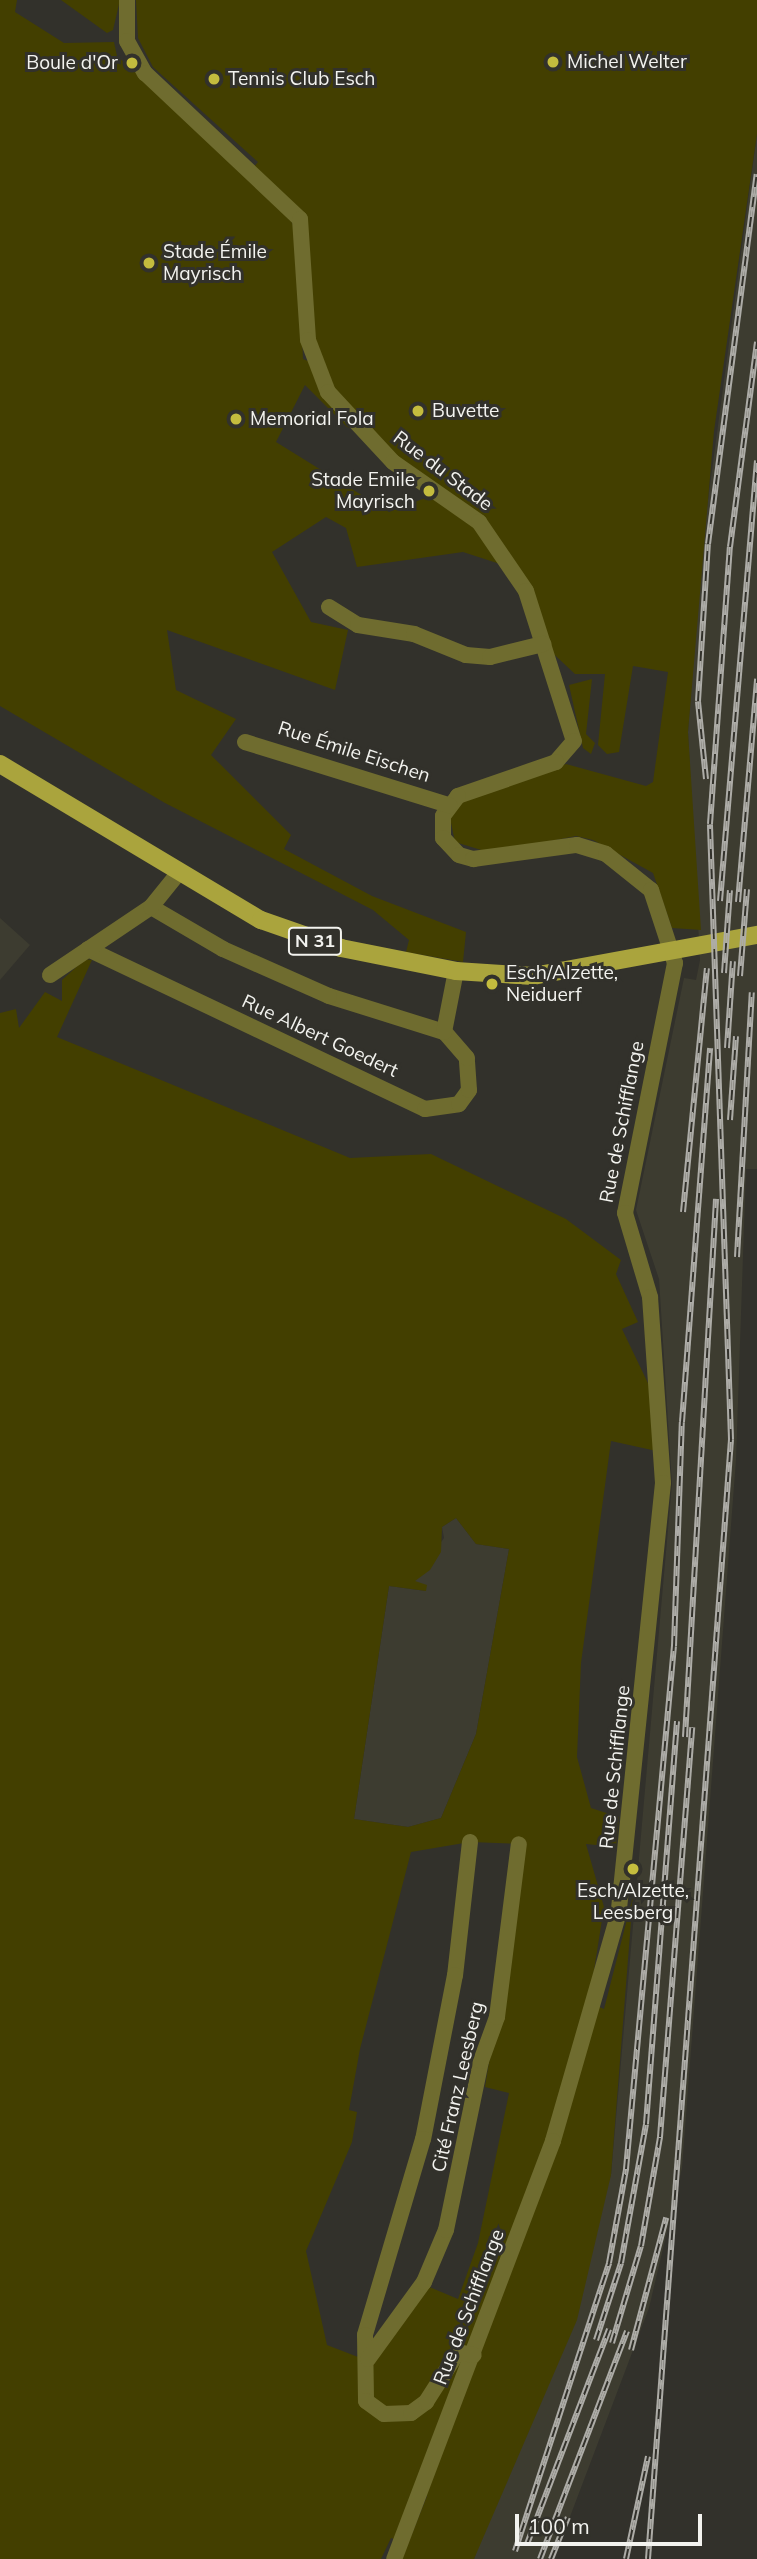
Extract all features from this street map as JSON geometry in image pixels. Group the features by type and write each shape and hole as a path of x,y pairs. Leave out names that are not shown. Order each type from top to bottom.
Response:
{"main road":[{"name":"N 31","path":"0,764 180,871 300,937 456,971 533,976 757,935"}],"street":[{"name":"Rue du Stade","path":"127,0 127,41 145,73 300,219 308,340 328,392 373,445 458,504 498,544 526,591 573,725 568,754 468,789 449,805"},
{"path":"329,607 358,625 414,634 466,655 490,657 543,644"},
{"name":"Rue Émile Eischen","path":"244,742 449,805"},
{"path":"449,805 443,838 458,855 495,858 588,846 640,876 651,890 671,951"},
{"path":"50,975 150,907 180,871"},
{"path":"150,907 223,949 329,996 444,1032 456,971"},
{"name":"Rue Albert Goedert","path":"88,949 425,1109 459,1104 469,1090 467,1058 444,1032"},
{"name":"Rue de Schifflange","path":"394,2559 474,2354 575,2078 622,1894 663,1483 650,1297 625,1213 675,974 671,951"},
{"name":"Cité Franz Leesberg","path":"470,1842 455,1975 423,2139 376,2287 365,2335 368,2359 366,2401 396,2417 426,2402 458,2352 474,2354"},
{"name":"Cité Franz Leesberg","path":"368,2359 424,2282 446,2231 481,2061 498,2017 519,1844"}],"shaded area":[{"path":"0,0 17,0 15,12 64,43 114,42 117,56 284,204 298,237 303,359 313,363 300,219 252,169 258,162 153,67 138,38 136,0 757,0 757,134 714,431 688,732 701,930 672,928 653,873 593,840 576,836 491,853 455,842 450,818 462,802 566,764 646,786 653,782 668,672 633,666 619,752 607,754 598,745 605,674 575,674 543,644 515,569 463,552 357,567 346,528 326,517 272,552 311,622 348,630 335,690 167,630 176,690 236,719 211,755 291,835 284,849 372,896 466,932 463,962 406,952 409,940 373,910 165,803 0,706","holes":["305,385 347,427 360,430 438,493 389,512 276,442"]},
{"path":"61,0 120,0 113,30 107,33"},
{"path":"757,134 757,1169 746,1169 736,1460 682,2168 649,2308 554,2559 474,2559 611,2175 672,1484 659,1279 636,1210 684,978 696,980 700,960 688,732 700,560"},
{"path":"592,679 586,734 595,743 591,754 583,748 569,685"},
{"path":"0,918 30,945 0,980"},
{"path":"85,959 92,960 57,1037 350,1158 431,1154 566,1219 621,1260 616,1274 638,1322 622,1329 658,1404 661,1452 611,1441 581,1663 577,1757 591,1808 619,1817 616,1847 586,1844 604,1907 589,2002 604,2009 633,1896 611,2175 577,2320 474,2559 402,2559 427,2496 427,2477 400,2541 391,2538 381,2559 0,2559 0,1013 16,1009 19,1028 45,992 62,1001 62,980","holes":["456,1518 476,1544 509,1549 476,1734 441,1818 408,1827 354,1819 389,1586 426,1591 427,1585 415,1581 430,1570 441,1552 442,1527","470,1842 524,1844 485,2087 509,2093 478,2243 458,2299 427,2286 358,2357 327,2345 306,2251 352,2142 357,2112 349,2110 360,2049 411,1852"]},
{"path":"456,1518 476,1544 509,1549 476,1734 441,1818 408,1827 354,1819 389,1586 426,1591 414,1581 444,1538 442,1527"}],"railway":[{"path":"706,779 698,701 708,544 757,174"},
{"path":"648,2559 731,1439 710,824 730,547 757,342"},
{"path":"720,901 757,461"},
{"path":"738,902 757,679"},
{"path":"740,976 747,889"},
{"path":"724,973 730,890"},
{"path":"727,1048 733,961"},
{"path":"683,1212 707,968"},
{"path":"737,1257 752,992"},
{"path":"730,1120 736,1036"},
{"path":"515,2551 609,2263 626,2169 674,1646 682,1422 710,1048"},
{"path":"685,1737 716,1199"},
{"path":"596,2340 621,2263 646,2124 677,1721"},
{"path":"612,2343 641,2246 660,2137 692,1727"},
{"path":"631,2350 666,2218"},
{"path":"527,2544 609,2329"},
{"path":"540,2559 627,2331"},
{"path":"626,2559 648,2456"},
{"path":"551,2559 568,2517"}],"place":[{"name":"Michel Welter","path":"553,62"},
{"name":"Boule d'Or","path":"132,63"},
{"name":"Tennis Club Esch","path":"214,79"},
{"name":"Stade Émile Mayrisch","path":"149,263"},
{"name":"Buvette","path":"418,411"},
{"name":"Memorial Fola","path":"236,419"},
{"name":"Stade Emile Mayrisch","path":"429,491"},
{"name":"Esch/Alzette, Neiduerf","path":"492,984"},
{"name":"Esch/Alzette, Leesberg","path":"633,1869"}]}
